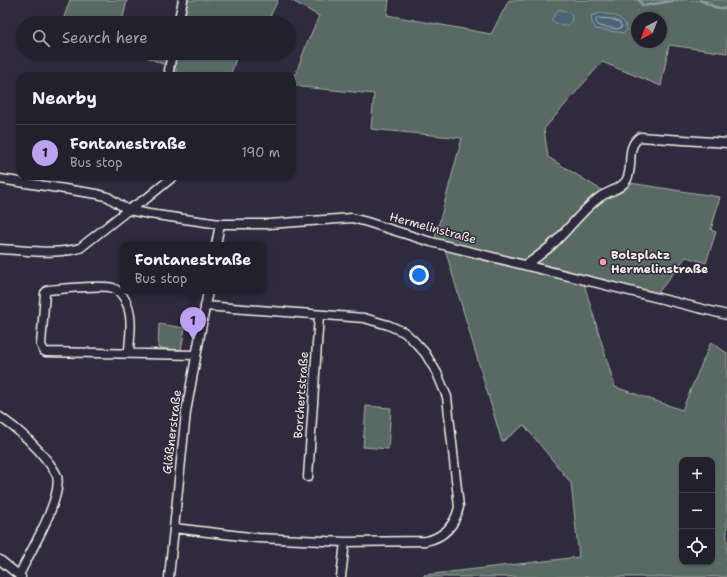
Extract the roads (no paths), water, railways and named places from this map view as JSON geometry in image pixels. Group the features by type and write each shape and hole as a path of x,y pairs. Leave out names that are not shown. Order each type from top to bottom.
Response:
{"street":[{"path":"180,16 183,0"},
{"path":"169,72 171,60"},
{"path":"526,265 541,255 555,242 592,202 606,193 623,186 629,175 632,145 635,140 640,137 727,143"},
{"path":"0,179 97,194 108,197 128,210"},
{"path":"0,249 70,251 80,248 169,180"},
{"name":"Hermelinstraße","path":"128,210 220,224 269,224 352,218 431,242 727,315"},
{"path":"217,242 220,224"},
{"path":"120,293 118,290 108,286 48,290 44,293 41,345 44,351 50,353 196,355"},
{"path":"121,294 127,304 130,314 129,353"},
{"name":"Gläßnerstraße","path":"169,577 185,416 207,294"},
{"path":"174,528 258,538 345,542 426,541 436,538 448,530 455,519 459,507 447,397 437,373 424,352 404,332 388,325 364,318 205,306"},
{"name":"Borchertstraße","path":"308,477 319,315"},
{"path":"0,417 32,442 54,470 57,477 55,498 50,514 20,576 0,560"},
{"path":"341,577 345,542"}],"water":[{"path":"559,9 571,14 572,20 570,24 562,26 551,20"},
{"path":"600,13 621,19 626,25 627,30 624,33 596,29 592,23 591,16"}],"waterway":[{"path":"639,0 643,6 677,0"},
{"path":"700,0 715,7 727,9"}],"place":[{"name":"Bolzplatz Hermelinstraße","path":"603,262"},
{"name":"Fontanestraße","path":"193,340"}]}
